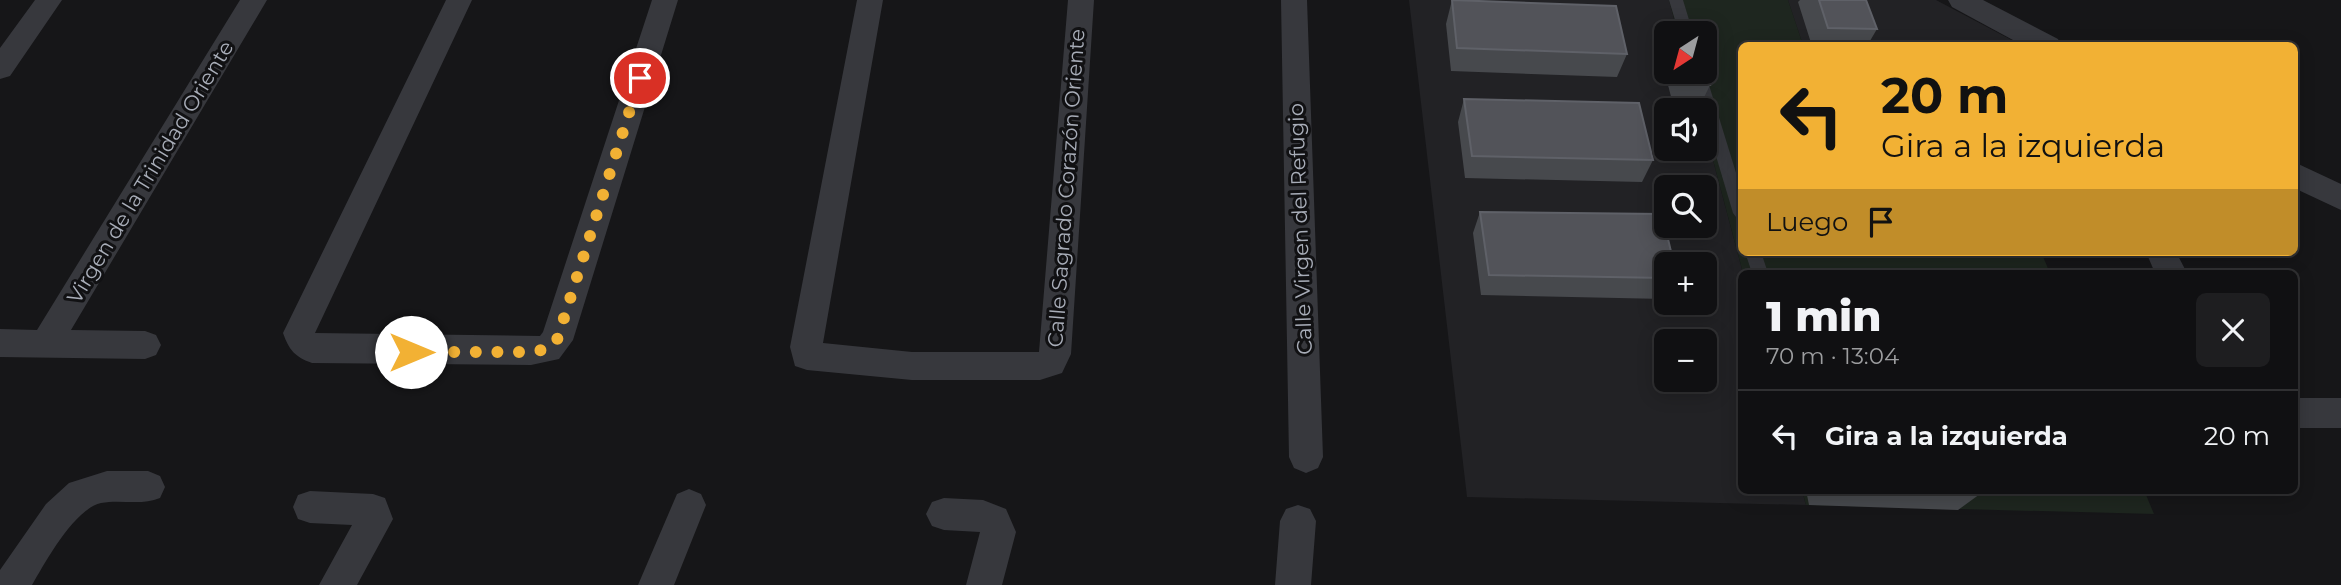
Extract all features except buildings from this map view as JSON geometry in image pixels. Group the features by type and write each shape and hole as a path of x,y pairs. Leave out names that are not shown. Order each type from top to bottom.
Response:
{"street":[{"path":"0,69 49,0"},
{"name":"Virgen de la Trinidad Oriente","path":"46,343 254,0"},
{"path":"459,0 299,333 302,342 312,349 411,352 531,352 548,349 557,340 665,0"},
{"name":"Calle Sagrado Corazón Oriente","path":"870,0 806,347 807,356 912,366 1040,366 1050,363 1055,354 1081,0"},
{"name":"Calle Virgen del Refugio","path":"1294,0 1306,457"},
{"path":"1961,0 2040,42"},
{"path":"2298,176 2341,198"},
{"path":"0,343 145,345"},
{"path":"2298,413 2341,413"},
{"path":"11,585 66,505 81,494 96,488 148,486"},
{"path":"656,585 688,505"},
{"path":"310,507 373,510 374,519 337,585"},
{"path":"944,514 983,516 994,521 998,532 984,585"},
{"path":"1293,585 1298,521"}],"lane":[{"path":"1676,0 1682,21"},
{"path":"1702,84 1738,203"}],"shaded area":[{"path":"1409,0 1669,0 1675,21 1654,21 1654,84 1692,84 1696,98 1654,98 1654,161 1713,161 1717,175 1654,175 1654,238 1717,238 1717,175 1742,270 1738,270 1738,494 1803,494 1806,505 1467,497"},
{"path":"1669,0 1788,0 1802,42 1738,42 1738,254 1713,161 1717,161 1717,98 1696,98 1692,84 1717,84 1717,21 1675,21"},
{"path":"1788,0 1936,0 2015,42 1802,42"},
{"path":"1738,256 2043,256 2049,270 1742,270"},
{"path":"1803,494 2146,494 2154,514 1806,505"}],"route":[{"path":"411,352 531,352 548,349 557,340 640,78"}]}
